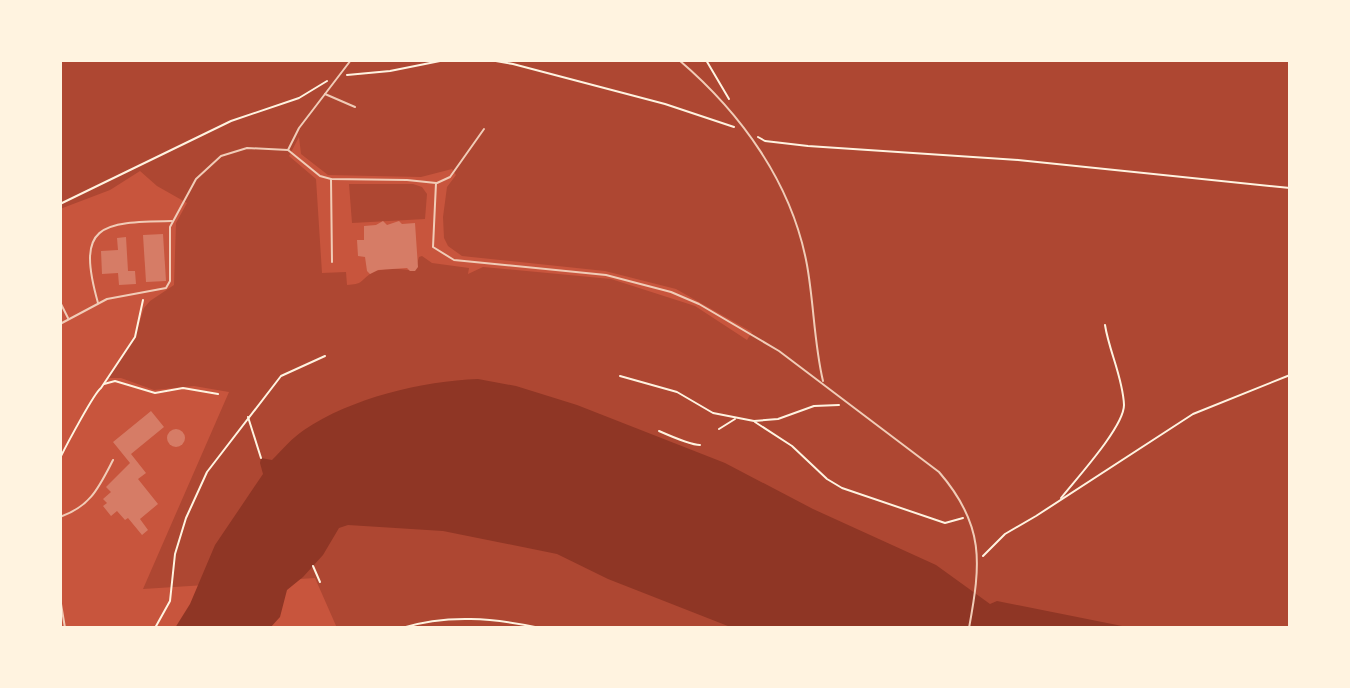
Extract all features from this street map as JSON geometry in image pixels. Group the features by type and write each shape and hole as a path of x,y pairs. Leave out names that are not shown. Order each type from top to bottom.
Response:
{"lane":[{"path":"288,150 299,128 351,60"},
{"path":"679,60 707,84 747,131 770,165 790,206 807,263 823,382"},
{"path":"324,94 355,107"},
{"path":"60,324 107,299 166,288 170,281 170,227 196,179 221,156 247,148 288,150 320,176 331,179 436,183 450,177 484,129"},
{"path":"331,179 332,262"},
{"path":"436,183 433,247 442,255 454,260 606,275 671,292 699,304 779,351 939,472 952,487 978,545 978,581 969,628"},
{"path":"98,304 89,266 88,250 93,237 102,230 124,224 173,221"},
{"path":"60,302 69,319"},
{"path":"60,517 93,497 113,460"},
{"path":"60,598 65,628"}],"path":[{"path":"60,204 231,121 299,98 339,73 351,76 445,60"},
{"path":"490,60 665,104 734,127"},
{"path":"706,60 734,108"},
{"path":"747,131 765,141 808,146 1018,160 1290,188"},
{"path":"60,458 90,407 94,392 103,384 135,337 142,300 148,297"},
{"path":"1057,502 1102,447 1124,407 1105,325"},
{"path":"155,628 170,601 175,554 197,491 207,472 281,376 325,356"},
{"path":"978,561 1005,534 1193,414 1290,375"},
{"path":"620,376 677,392 713,413 754,421 790,416 814,406 854,407"},
{"path":"103,384 115,381 155,393 183,388 218,394"},
{"path":"248,416 261,458"},
{"path":"719,429 736,418"},
{"path":"754,421 792,446 827,479 842,488 945,523 967,516"},
{"path":"659,431 682,438 692,445 700,445"},
{"path":"313,566 320,582"},
{"path":"402,628 462,619 510,621 540,628"}],"shaded area":[{"path":"60,60 1290,60 1290,628 337,628 315,578 143,589 229,392 194,386 154,390 121,378 107,378 135,337 144,308 174,285 176,223 187,203 157,186 140,171 110,190 60,209","holes":["299,137 301,154 328,175 421,177 452,169 456,175 447,187 444,238 448,246 462,256 605,271 676,289 752,332 747,340 695,306 611,279 483,267 468,274 469,268 432,263 422,256 415,271 381,270 358,283 347,285 346,272 322,273 316,179 289,156"]},
{"path":"349,184 413,184 422,187 427,194 425,219 352,223"},
{"path":"478,379 516,386 577,405 725,463 813,509 936,565 990,604 997,601 1132,628 733,628 608,579 557,554 443,531 348,525 339,528 323,555 287,590 280,617 270,628 175,628 190,604 215,545 263,474 261,458 272,460 304,430 365,400 434,383"}],"building":[{"path":"383,221 387,225 399,221 402,224 415,223 418,267 415,271 407,268 378,270 370,274 367,271 365,257 358,256 357,240 364,240 364,226"},
{"path":"163,234 166,281 146,282 143,235"},
{"path":"126,237 128,271 135,271 136,284 119,285 118,273 102,274 101,251 118,250 117,238"},
{"path":"151,411 164,427 131,454 146,473 138,479 158,504 140,519 148,530 142,535 128,518 125,520 117,511 111,516 103,506 107,503 103,499 111,492 106,487 130,463 113,442"},
{"path":"176,429 185,438 176,447 167,438"}]}
